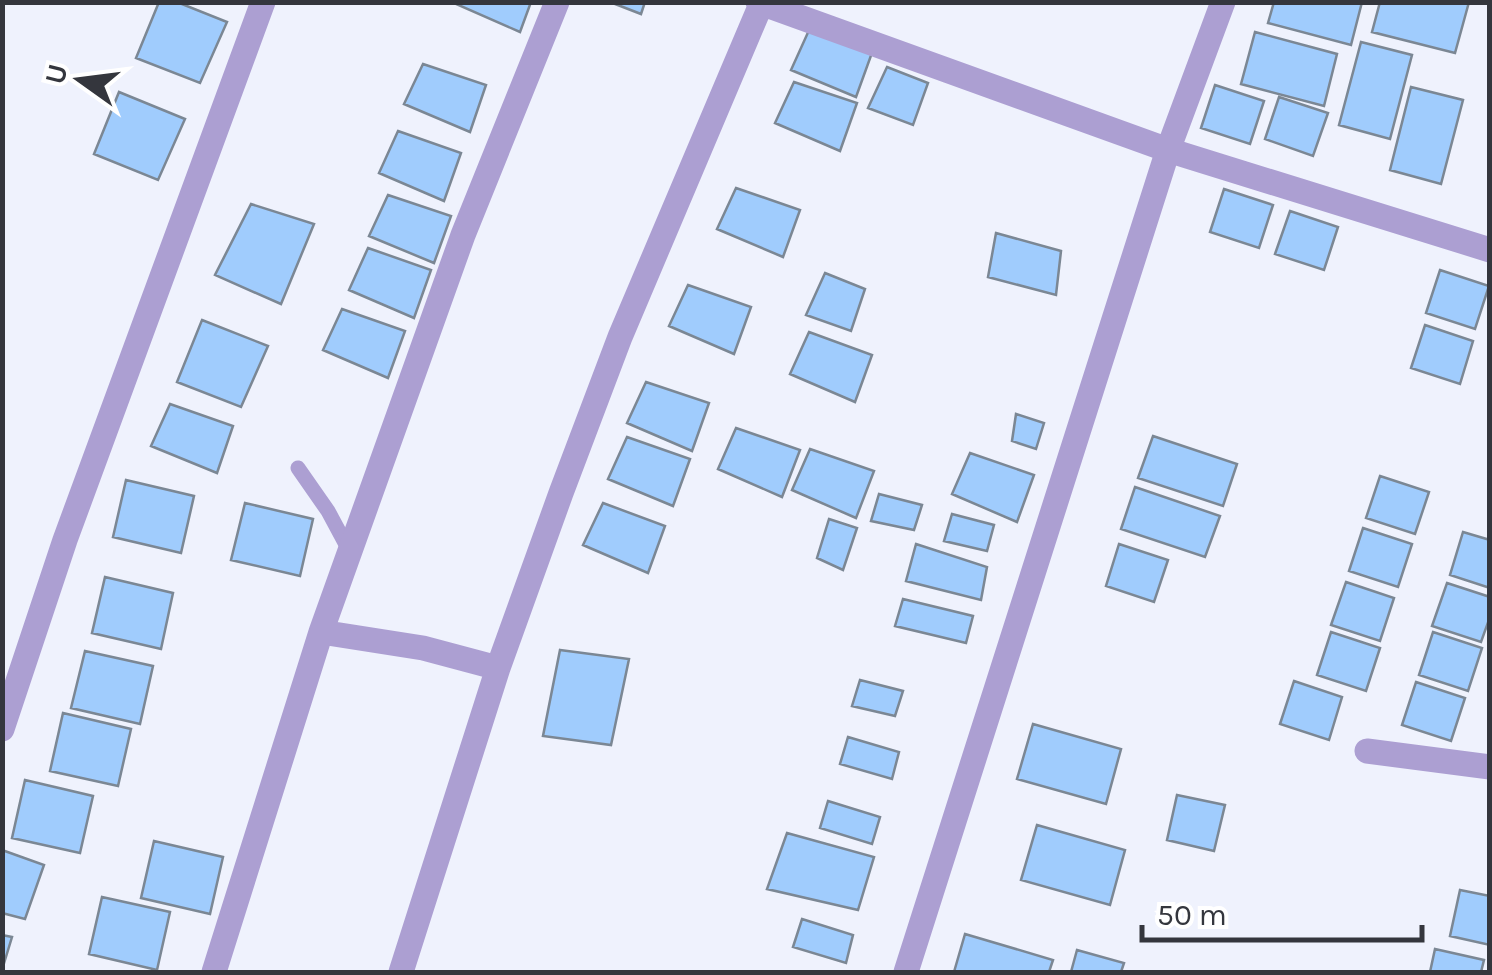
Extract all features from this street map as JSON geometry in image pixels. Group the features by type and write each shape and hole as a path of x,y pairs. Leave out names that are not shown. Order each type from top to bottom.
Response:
{"street":[{"path":"2,729 65,540 262,2"},
{"path":"214,972 320,632 463,235 557,2"},
{"path":"906,972 1168,150 1222,2"},
{"path":"402,972 498,668 620,337 760,3 1168,150 1490,250"},
{"path":"320,632 423,648 498,668"},
{"path":"1367,750 1490,767"}],"lane":[{"path":"298,468 350,552"}],"building":[{"path":"159,2 177,2 227,22 200,83 136,58"},
{"path":"456,2 531,2 520,32"},
{"path":"610,2 645,2 641,14"},
{"path":"1274,2 1362,2 1351,45 1268,23"},
{"path":"1380,2 1469,2 1455,53 1372,32"},
{"path":"810,28 873,50 856,97 791,70"},
{"path":"1255,32 1337,54 1324,106 1241,84"},
{"path":"1361,42 1412,55 1390,139 1339,125"},
{"path":"423,64 486,85 470,132 404,104"},
{"path":"887,67 928,83 913,125 868,108"},
{"path":"794,82 857,103 840,151 775,123"},
{"path":"1215,85 1264,101 1250,144 1201,128"},
{"path":"1411,87 1463,100 1441,184 1390,170"},
{"path":"119,92 185,119 158,180 94,154"},
{"path":"1279,97 1328,113 1313,156 1265,139"},
{"path":"398,131 461,153 444,201 379,173"},
{"path":"736,188 800,210 783,257 717,229"},
{"path":"1224,189 1273,205 1259,248 1210,232"},
{"path":"388,195 451,216 434,263 369,236"},
{"path":"251,204 314,224 281,304 215,275"},
{"path":"1290,211 1338,227 1324,270 1275,254"},
{"path":"996,233 1061,251 1056,295 988,277"},
{"path":"368,248 431,270 414,318 349,290"},
{"path":"1440,270 1489,286 1475,329 1426,313"},
{"path":"825,273 865,289 851,331 806,315"},
{"path":"688,285 751,307 734,354 669,326"},
{"path":"342,309 405,331 388,378 323,350"},
{"path":"202,320 268,346 241,407 177,382"},
{"path":"1425,325 1473,341 1460,384 1411,368"},
{"path":"809,332 872,355 855,402 790,374"},
{"path":"646,382 709,403 692,451 627,423"},
{"path":"170,404 233,426 217,473 151,446"},
{"path":"1016,414 1044,423 1036,449 1012,441"},
{"path":"736,428 800,450 782,497 718,469"},
{"path":"1153,436 1237,464 1223,506 1138,478"},
{"path":"627,437 690,459 673,506 608,479"},
{"path":"810,449 874,471 856,518 792,490"},
{"path":"970,453 1034,475 1017,522 952,494"},
{"path":"1380,476 1429,492 1415,534 1366,518"},
{"path":"126,480 194,496 181,553 113,537"},
{"path":"1135,487 1220,516 1205,557 1121,529"},
{"path":"879,494 922,505 914,530 871,521"},
{"path":"245,503 313,519 300,576 231,560"},
{"path":"603,503 665,526 648,573 583,545"},
{"path":"952,514 994,525 987,551 944,541"},
{"path":"829,519 857,528 843,570 817,558"},
{"path":"1363,528 1412,544 1398,587 1349,571"},
{"path":"1463,532 1490,540 1490,588 1450,575"},
{"path":"916,544 987,567 981,600 906,581"},
{"path":"1119,544 1168,560 1154,602 1106,586"},
{"path":"105,577 173,593 161,649 92,633"},
{"path":"1346,582 1394,598 1380,641 1331,625"},
{"path":"1447,583 1490,597 1490,617 1481,642 1432,626"},
{"path":"903,599 973,616 966,643 895,626"},
{"path":"1331,632 1380,648 1366,691 1317,675"},
{"path":"1433,632 1482,648 1468,691 1419,675"},
{"path":"560,650 629,659 611,745 543,736"},
{"path":"85,651 153,666 140,724 71,708"},
{"path":"860,680 903,691 895,716 852,706"},
{"path":"1294,681 1342,697 1329,740 1280,724"},
{"path":"1416,682 1465,698 1451,741 1402,725"},
{"path":"63,713 131,729 118,786 50,771"},
{"path":"1033,724 1121,749 1106,804 1017,779"},
{"path":"848,737 899,752 892,779 840,764"},
{"path":"25,780 93,796 80,853 12,838"},
{"path":"1177,795 1225,805 1214,851 1167,840"},
{"path":"828,801 880,817 872,844 820,828"},
{"path":"1037,825 1125,850 1110,905 1021,880"},
{"path":"787,833 874,857 858,910 767,889"},
{"path":"154,841 223,857 210,914 141,898"},
{"path":"2,850 44,865 25,919 2,913"},
{"path":"1460,890 1490,896 1490,945 1450,936"},
{"path":"102,897 170,912 157,970 89,954"},
{"path":"802,919 853,935 846,963 793,947"},
{"path":"965,934 1053,960 1049,972 954,972"},
{"path":"2,935 12,937 2,970"},
{"path":"1435,949 1484,960 1481,972 1430,972"},
{"path":"1077,950 1124,963 1121,972 1071,972"}]}
